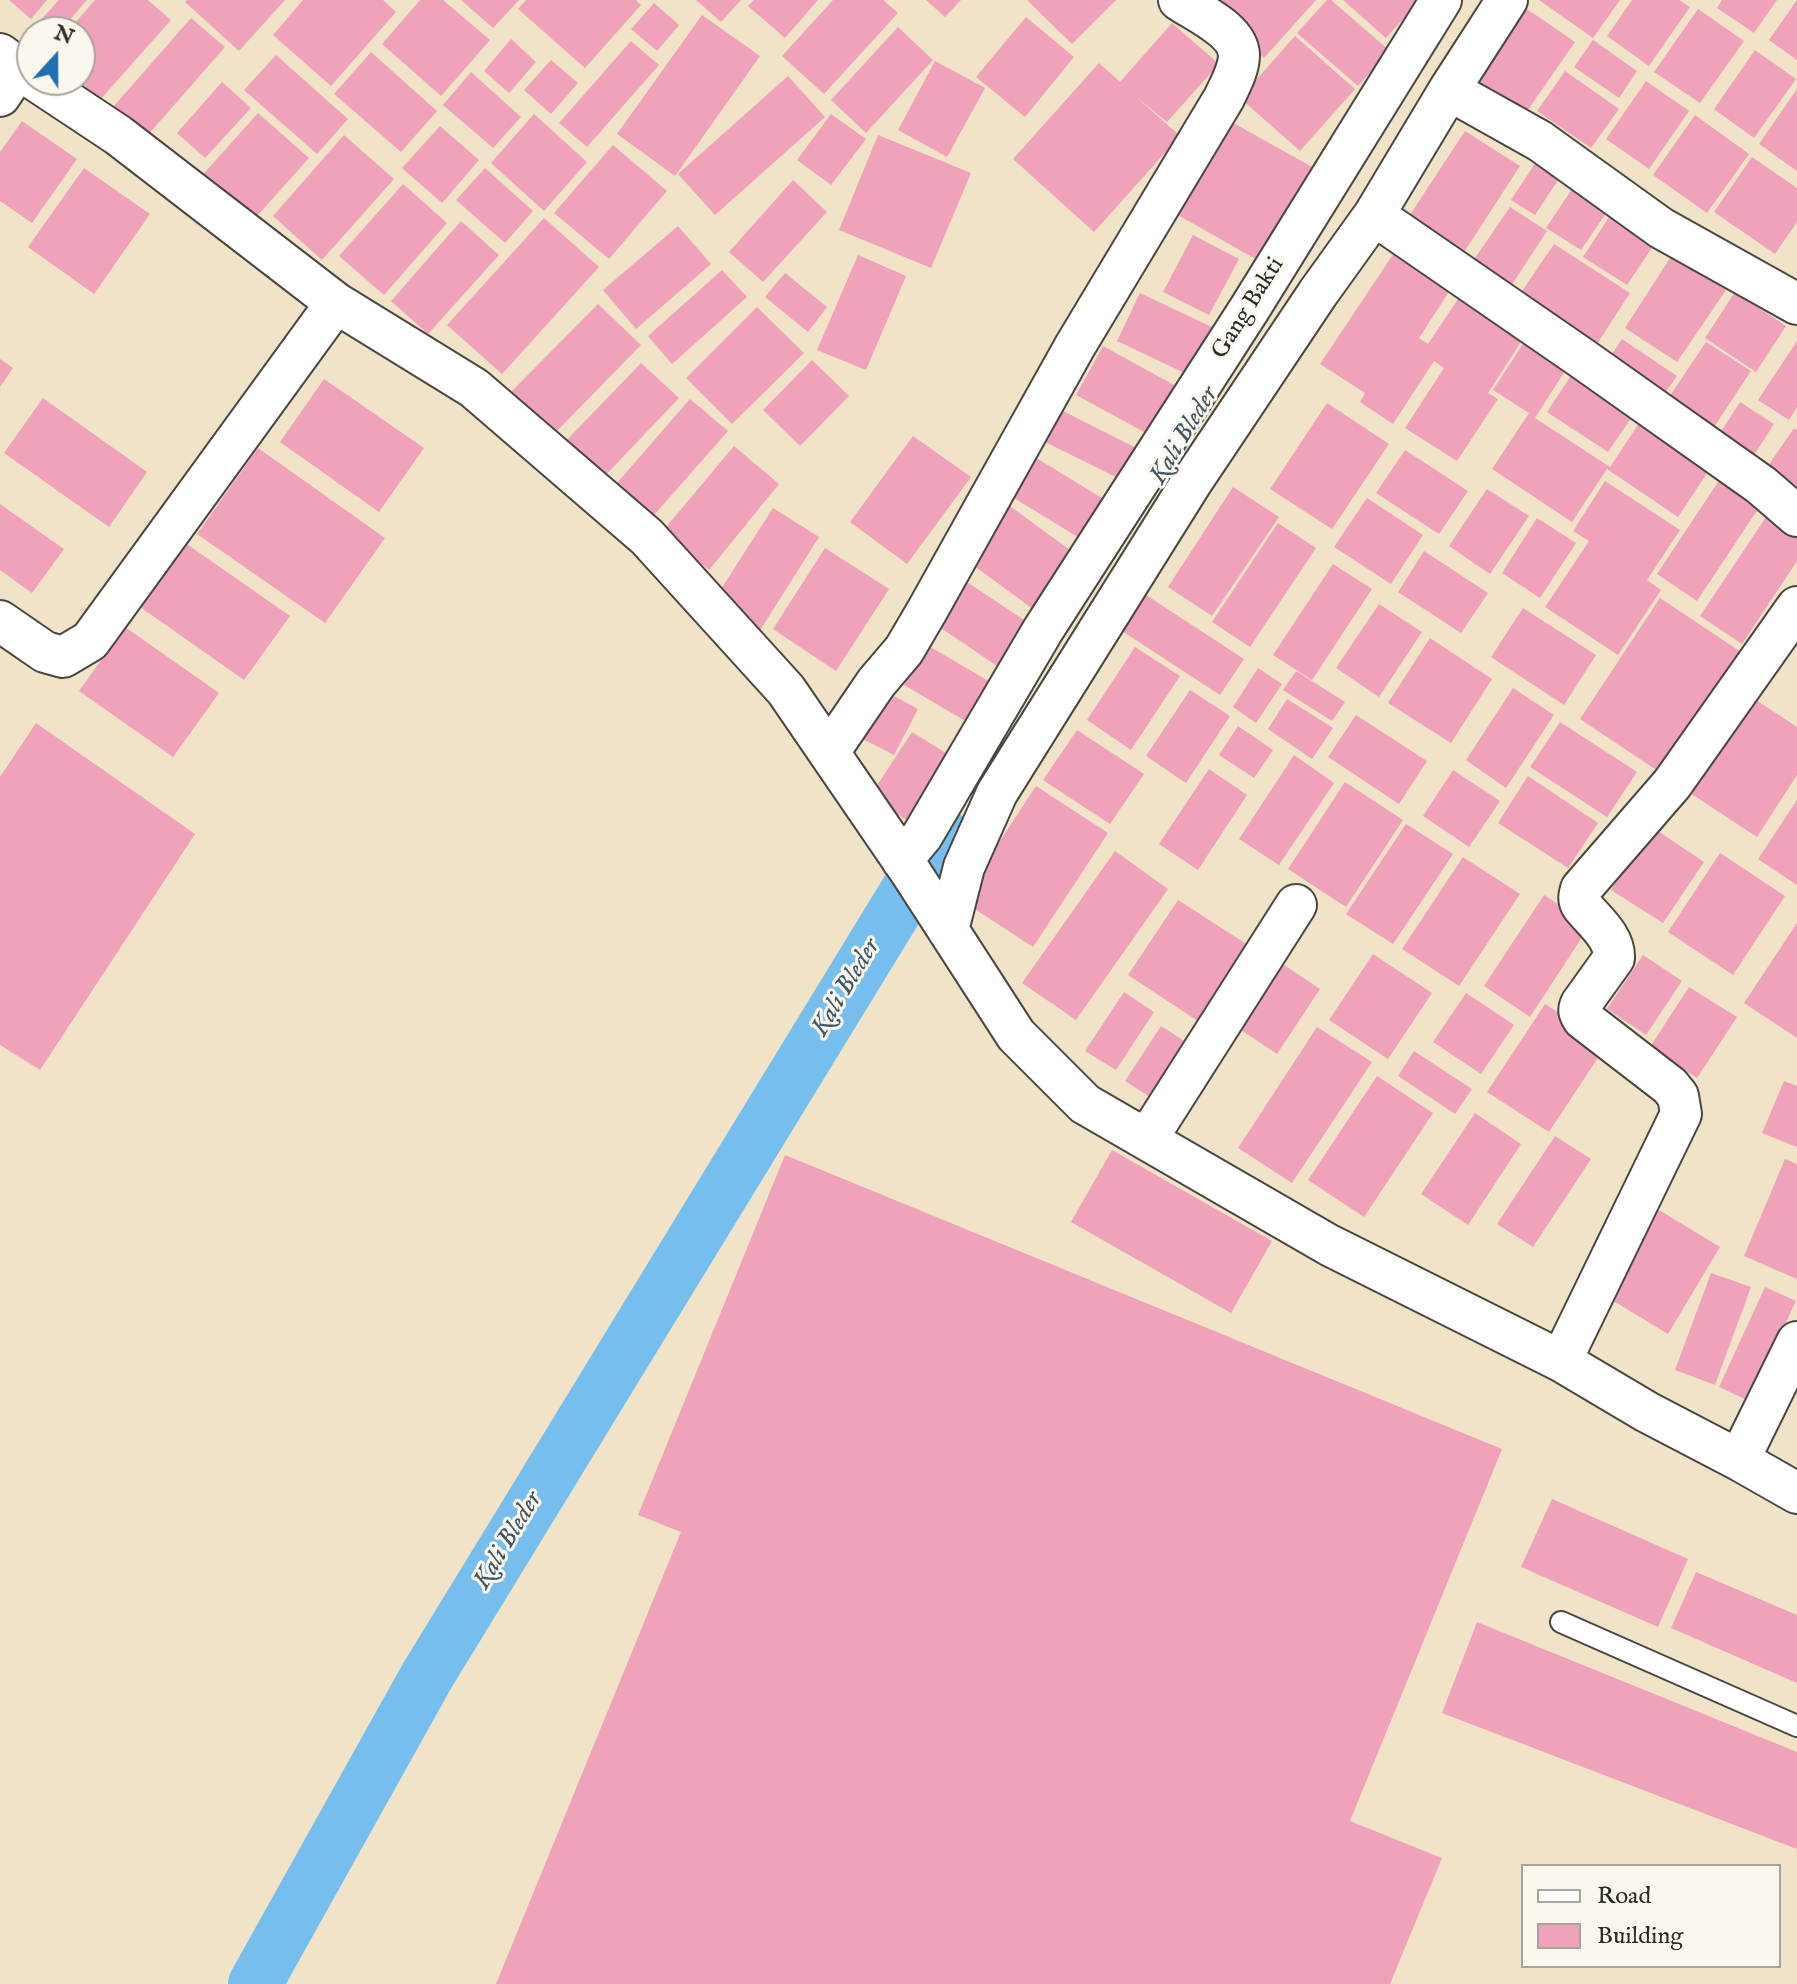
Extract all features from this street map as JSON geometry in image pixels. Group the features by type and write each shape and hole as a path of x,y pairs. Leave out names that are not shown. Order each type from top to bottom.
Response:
{"street":[{"path":"829,752 876,683 904,650 1075,346 1224,98 1236,70 1239,53 1230,33 1179,0"},
{"name":"Gang Bakti","path":"906,865 1043,630 1250,308 1441,0"},
{"path":"942,921 997,793 1191,483 1374,215 1507,0"},
{"path":"1449,90 1540,141 1661,228 1797,304"},
{"path":"52,96 118,135 336,303 474,388 647,537 786,690 906,865 1016,1035 1085,1104 1329,1245 1561,1361 1647,1412 1797,1493"},
{"path":"1374,215 1748,476 1797,516"},
{"path":"0,621 45,652 63,657 90,641 336,303"},
{"path":"1561,1361 1681,1114 1678,1096 1670,1086 1579,1014 1581,1004 1614,958 1610,940 1582,906 1579,895 1672,784 1797,607"},
{"path":"1147,1139 1296,905"},
{"path":"1739,1460 1797,1342"}],"lane":[{"path":"1561,1622 1797,1726"}],"building":[{"path":"9,0 47,0 34,16 28,16"},
{"path":"59,0 87,0 73,16 44,16"},
{"path":"95,0 148,0 171,20 99,101 93,96 96,96 96,16 81,16"},
{"path":"285,0 239,51 185,2"},
{"path":"303,0 383,0 396,12 331,86 273,35"},
{"path":"420,0 443,0 490,40 441,96 382,44"},
{"path":"461,0 519,0 493,28"},
{"path":"526,0 636,0 641,5 585,68 518,9"},
{"path":"696,0 741,0 721,22"},
{"path":"754,0 818,0 785,38 748,6"},
{"path":"833,0 883,0 898,13 824,94 782,56"},
{"path":"926,0 961,0 945,17"},
{"path":"1027,0 1116,0 1072,44"},
{"path":"1221,0 1316,0 1264,58 1211,11"},
{"path":"1327,0 1331,0 1390,51 1358,86 1297,33"},
{"path":"1343,0 1420,0 1386,38"},
{"path":"1539,0 1620,0 1593,38"},
{"path":"1632,0 1679,0 1690,7 1649,66 1607,36"},
{"path":"1722,0 1777,0 1754,33 1717,8"},
{"path":"1797,0 1797,60 1769,40"},
{"path":"654,3 679,25 657,51 631,29"},
{"path":"1527,9 1575,42 1523,117 1474,83"},
{"path":"1698,9 1744,41 1700,103 1654,72"},
{"path":"702,15 760,56 675,176 617,134"},
{"path":"1026,17 1074,57 1025,117 976,77"},
{"path":"191,18 225,47 140,144 107,114"},
{"path":"1172,23 1219,64 1167,122 1134,95 1180,136 1094,232 1013,159 1099,63 1120,82"},
{"path":"898,27 933,60 866,133 831,100"},
{"path":"1295,36 1355,89 1300,151 1240,98"},
{"path":"511,39 536,62 509,93 484,71"},
{"path":"1593,40 1637,71 1619,98 1574,67"},
{"path":"631,41 659,65 587,147 559,123"},
{"path":"1755,50 1796,79 1754,138 1714,109"},
{"path":"371,52 437,111 401,152 334,94"},
{"path":"276,55 348,119 317,154 244,90"},
{"path":"551,60 578,83 551,114 524,90"},
{"path":"935,61 985,88 947,157 898,130"},
{"path":"1565,71 1619,109 1591,148 1537,111"},
{"path":"471,72 521,117 493,148 443,105"},
{"path":"788,76 825,117 715,215 678,174"},
{"path":"1646,81 1689,111 1649,169 1606,139"},
{"path":"222,82 251,108 205,158 177,133"},
{"path":"1797,89 1797,171 1759,144"},
{"path":"258,113 309,158 249,225 198,180"},
{"path":"534,114 587,162 544,211 491,163"},
{"path":"831,114 866,139 831,185 797,160"},
{"path":"1695,115 1749,154 1707,213 1653,175"},
{"path":"1228,120 1321,172 1268,266 1176,214"},
{"path":"22,121 77,159 32,223 0,201 0,152"},
{"path":"440,126 479,160 442,203 402,168"},
{"path":"1465,131 1520,166 1457,263 1402,227"},
{"path":"344,135 394,179 322,260 273,216"},
{"path":"878,135 971,173 931,268 839,230"},
{"path":"613,145 667,191 609,259 554,213"},
{"path":"1752,157 1797,188 1797,222 1775,254 1714,212"},
{"path":"1538,159 1562,174 1535,215 1511,200"},
{"path":"84,168 150,214 94,294 28,247"},
{"path":"485,168 533,211 505,243 456,200"},
{"path":"793,180 827,212 763,282 729,252"},
{"path":"1578,180 1613,203 1581,250 1546,228"},
{"path":"403,184 447,223 384,295 339,256"},
{"path":"1617,205 1661,234 1627,285 1583,257"},
{"path":"1510,207 1547,231 1511,286 1473,261"},
{"path":"544,218 599,267 502,374 447,325"},
{"path":"461,221 499,255 428,334 391,301"},
{"path":"678,226 711,264 636,329 603,290"},
{"path":"1193,235 1239,259 1209,315 1163,292"},
{"path":"1554,244 1630,293 1593,350 1516,300"},
{"path":"1398,247 1454,284 1419,338 1428,344 1464,290 1528,331 1488,393 1498,399 1457,461 1405,428 1444,368 1434,361 1393,424 1360,402 1365,393 1320,364"},
{"path":"858,255 906,276 866,370 817,350"},
{"path":"1672,255 1726,290 1677,362 1625,328"},
{"path":"722,270 747,297 672,364 648,336"},
{"path":"785,273 827,307 808,332 765,297"},
{"path":"1735,292 1786,326 1756,372 1705,338"},
{"path":"1140,293 1216,329 1193,377 1117,341"},
{"path":"598,304 641,345 553,435 510,393"},
{"path":"757,307 804,353 732,424 686,378"},
{"path":"1530,333 1572,360 1535,418 1610,467 1647,411 1717,458 1678,517 1607,469 1572,522 1492,469 1529,413 1493,390"},
{"path":"1622,339 1677,376 1657,404 1602,369"},
{"path":"1797,341 1797,407 1789,420 1758,400"},
{"path":"1706,342 1751,371 1706,439 1661,409"},
{"path":"1103,346 1185,391 1159,440 1076,395"},
{"path":"0,359 13,368 0,387"},
{"path":"812,360 849,396 800,446 763,410"},
{"path":"641,363 679,398 600,481 562,445"},
{"path":"1578,365 1640,405 1608,452 1547,412"},
{"path":"324,379 424,448 379,512 280,442"},
{"path":"43,398 147,472 109,527 4,453"},
{"path":"690,399 728,431 647,523 610,491"},
{"path":"1740,402 1774,424 1747,466 1713,444"},
{"path":"1327,403 1389,444 1332,529 1270,489"},
{"path":"1057,408 1144,452 1128,483 1041,440"},
{"path":"1794,428 1797,430 1797,494 1764,472"},
{"path":"913,436 971,477 907,564 850,522"},
{"path":"734,446 779,484 709,570 662,532"},
{"path":"258,448 385,538 325,623 197,534"},
{"path":"1405,450 1468,491 1439,534 1376,493"},
{"path":"1033,456 1110,503 1086,542 1009,495"},
{"path":"1722,476 1762,503 1697,601 1657,574"},
{"path":"1605,481 1680,530 1647,580 1661,590 1618,655 1545,607 1589,541 1573,531"},
{"path":"1233,487 1279,517 1212,616 1168,587"},
{"path":"1487,489 1529,516 1490,574 1449,546"},
{"path":"1367,498 1423,535 1391,584 1334,547"},
{"path":"1003,501 1078,556 1037,612 962,557"},
{"path":"0,504 64,549 32,593 0,570"},
{"path":"773,508 819,537 759,632 712,603"},
{"path":"1772,508 1797,524 1797,561 1742,644 1700,616"},
{"path":"1537,518 1576,543 1540,598 1502,573"},
{"path":"1278,523 1316,548 1250,647 1212,622"},
{"path":"181,540 290,616 244,680 136,604"},
{"path":"825,548 889,589 836,671 773,629"},
{"path":"1424,551 1488,593 1461,633 1398,592"},
{"path":"1333,564 1372,589 1312,680 1273,655"},
{"path":"961,578 1036,628 1006,672 932,622"},
{"path":"1146,595 1244,659 1220,695 1122,631"},
{"path":"1660,598 1741,652 1661,773 1580,719"},
{"path":"1379,604 1422,632 1379,697 1336,668"},
{"path":"1523,608 1596,655 1564,705 1491,657"},
{"path":"125,627 219,693 173,757 79,691"},
{"path":"1430,638 1492,679 1451,743 1388,703"},
{"path":"927,645 1004,690 979,729 904,685"},
{"path":"1135,647 1180,676 1131,750 1087,720"},
{"path":"1258,668 1282,684 1256,723 1233,707"},
{"path":"1296,671 1345,702 1332,721 1283,690"},
{"path":"1513,688 1554,715 1506,788 1466,760"},
{"path":"881,689 918,709 894,755 855,735"},
{"path":"1190,690 1230,716 1186,783 1146,756"},
{"path":"1753,698 1797,727 1797,775 1757,837 1690,793"},
{"path":"1287,699 1333,728 1312,759 1268,729"},
{"path":"1356,715 1427,761 1399,804 1328,757"},
{"path":"1560,722 1637,772 1607,817 1530,767"},
{"path":"36,723 195,834 40,1070 0,1045 0,777"},
{"path":"1238,726 1273,750 1254,778 1219,755"},
{"path":"1077,730 1144,774 1110,824 1043,780"},
{"path":"912,732 962,763 920,829 870,796"},
{"path":"1294,755 1334,783 1279,865 1239,839"},
{"path":"1209,769 1247,795 1198,870 1159,844"},
{"path":"1453,770 1500,801 1469,847 1423,816"},
{"path":"1528,776 1598,823 1568,868 1498,823"},
{"path":"1345,782 1403,820 1346,907 1288,869"},
{"path":"1036,786 1108,833 1033,947 961,900"},
{"path":"1797,800 1797,885 1758,859"},
{"path":"1406,824 1453,854 1393,944 1346,914"},
{"path":"1652,827 1704,862 1663,923 1611,890"},
{"path":"1115,851 1168,889 1076,1020 1022,983"},
{"path":"1720,853 1785,896 1733,975 1668,932"},
{"path":"1463,857 1520,894 1459,986 1402,949"},
{"path":"1544,895 1590,925 1530,1017 1484,986"},
{"path":"1178,900 1251,947 1201,1023 1128,975"},
{"path":"1797,923 1797,1038 1744,1003"},
{"path":"1373,954 1432,993 1388,1059 1329,1020"},
{"path":"1643,955 1682,981 1646,1035 1607,1009"},
{"path":"1275,959 1320,989 1277,1054 1232,1024"},
{"path":"1689,987 1737,1017 1697,1078 1650,1047"},
{"path":"1124,992 1154,1012 1116,1070 1085,1051"},
{"path":"1466,993 1514,1025 1481,1074 1433,1042"},
{"path":"1545,1004 1607,1044 1549,1132 1487,1092"},
{"path":"1161,1026 1189,1044 1153,1099 1125,1081"},
{"path":"1317,1027 1372,1062 1292,1183 1238,1148"},
{"path":"1414,1051 1472,1089 1455,1114 1398,1076"},
{"path":"1377,1076 1433,1113 1364,1217 1308,1180"},
{"path":"1784,1081 1797,1086 1797,1147 1762,1133"},
{"path":"1475,1113 1521,1144 1468,1225 1421,1194"},
{"path":"1555,1136 1591,1159 1533,1247 1497,1224"},
{"path":"1112,1150 1272,1241 1231,1313 1071,1222"},
{"path":"785,1155 1502,1449 1350,1821 1442,1858 1390,1984 496,1984 681,1532 638,1515"},
{"path":"1785,1159 1797,1164 1797,1279 1744,1256"},
{"path":"1659,1210 1720,1247 1668,1334 1607,1297"},
{"path":"1711,1273 1751,1287 1715,1385 1675,1370"},
{"path":"1765,1287 1796,1301 1749,1401 1719,1387"},
{"path":"1552,1499 1688,1559 1658,1627 1521,1567"},
{"path":"1696,1572 1797,1615 1797,1683 1671,1628"},
{"path":"1477,1622 1797,1752 1797,1849 1442,1713"}],"waterway":[{"name":"Kali Bleder","path":"255,1984 427,1676 942,834"}]}
